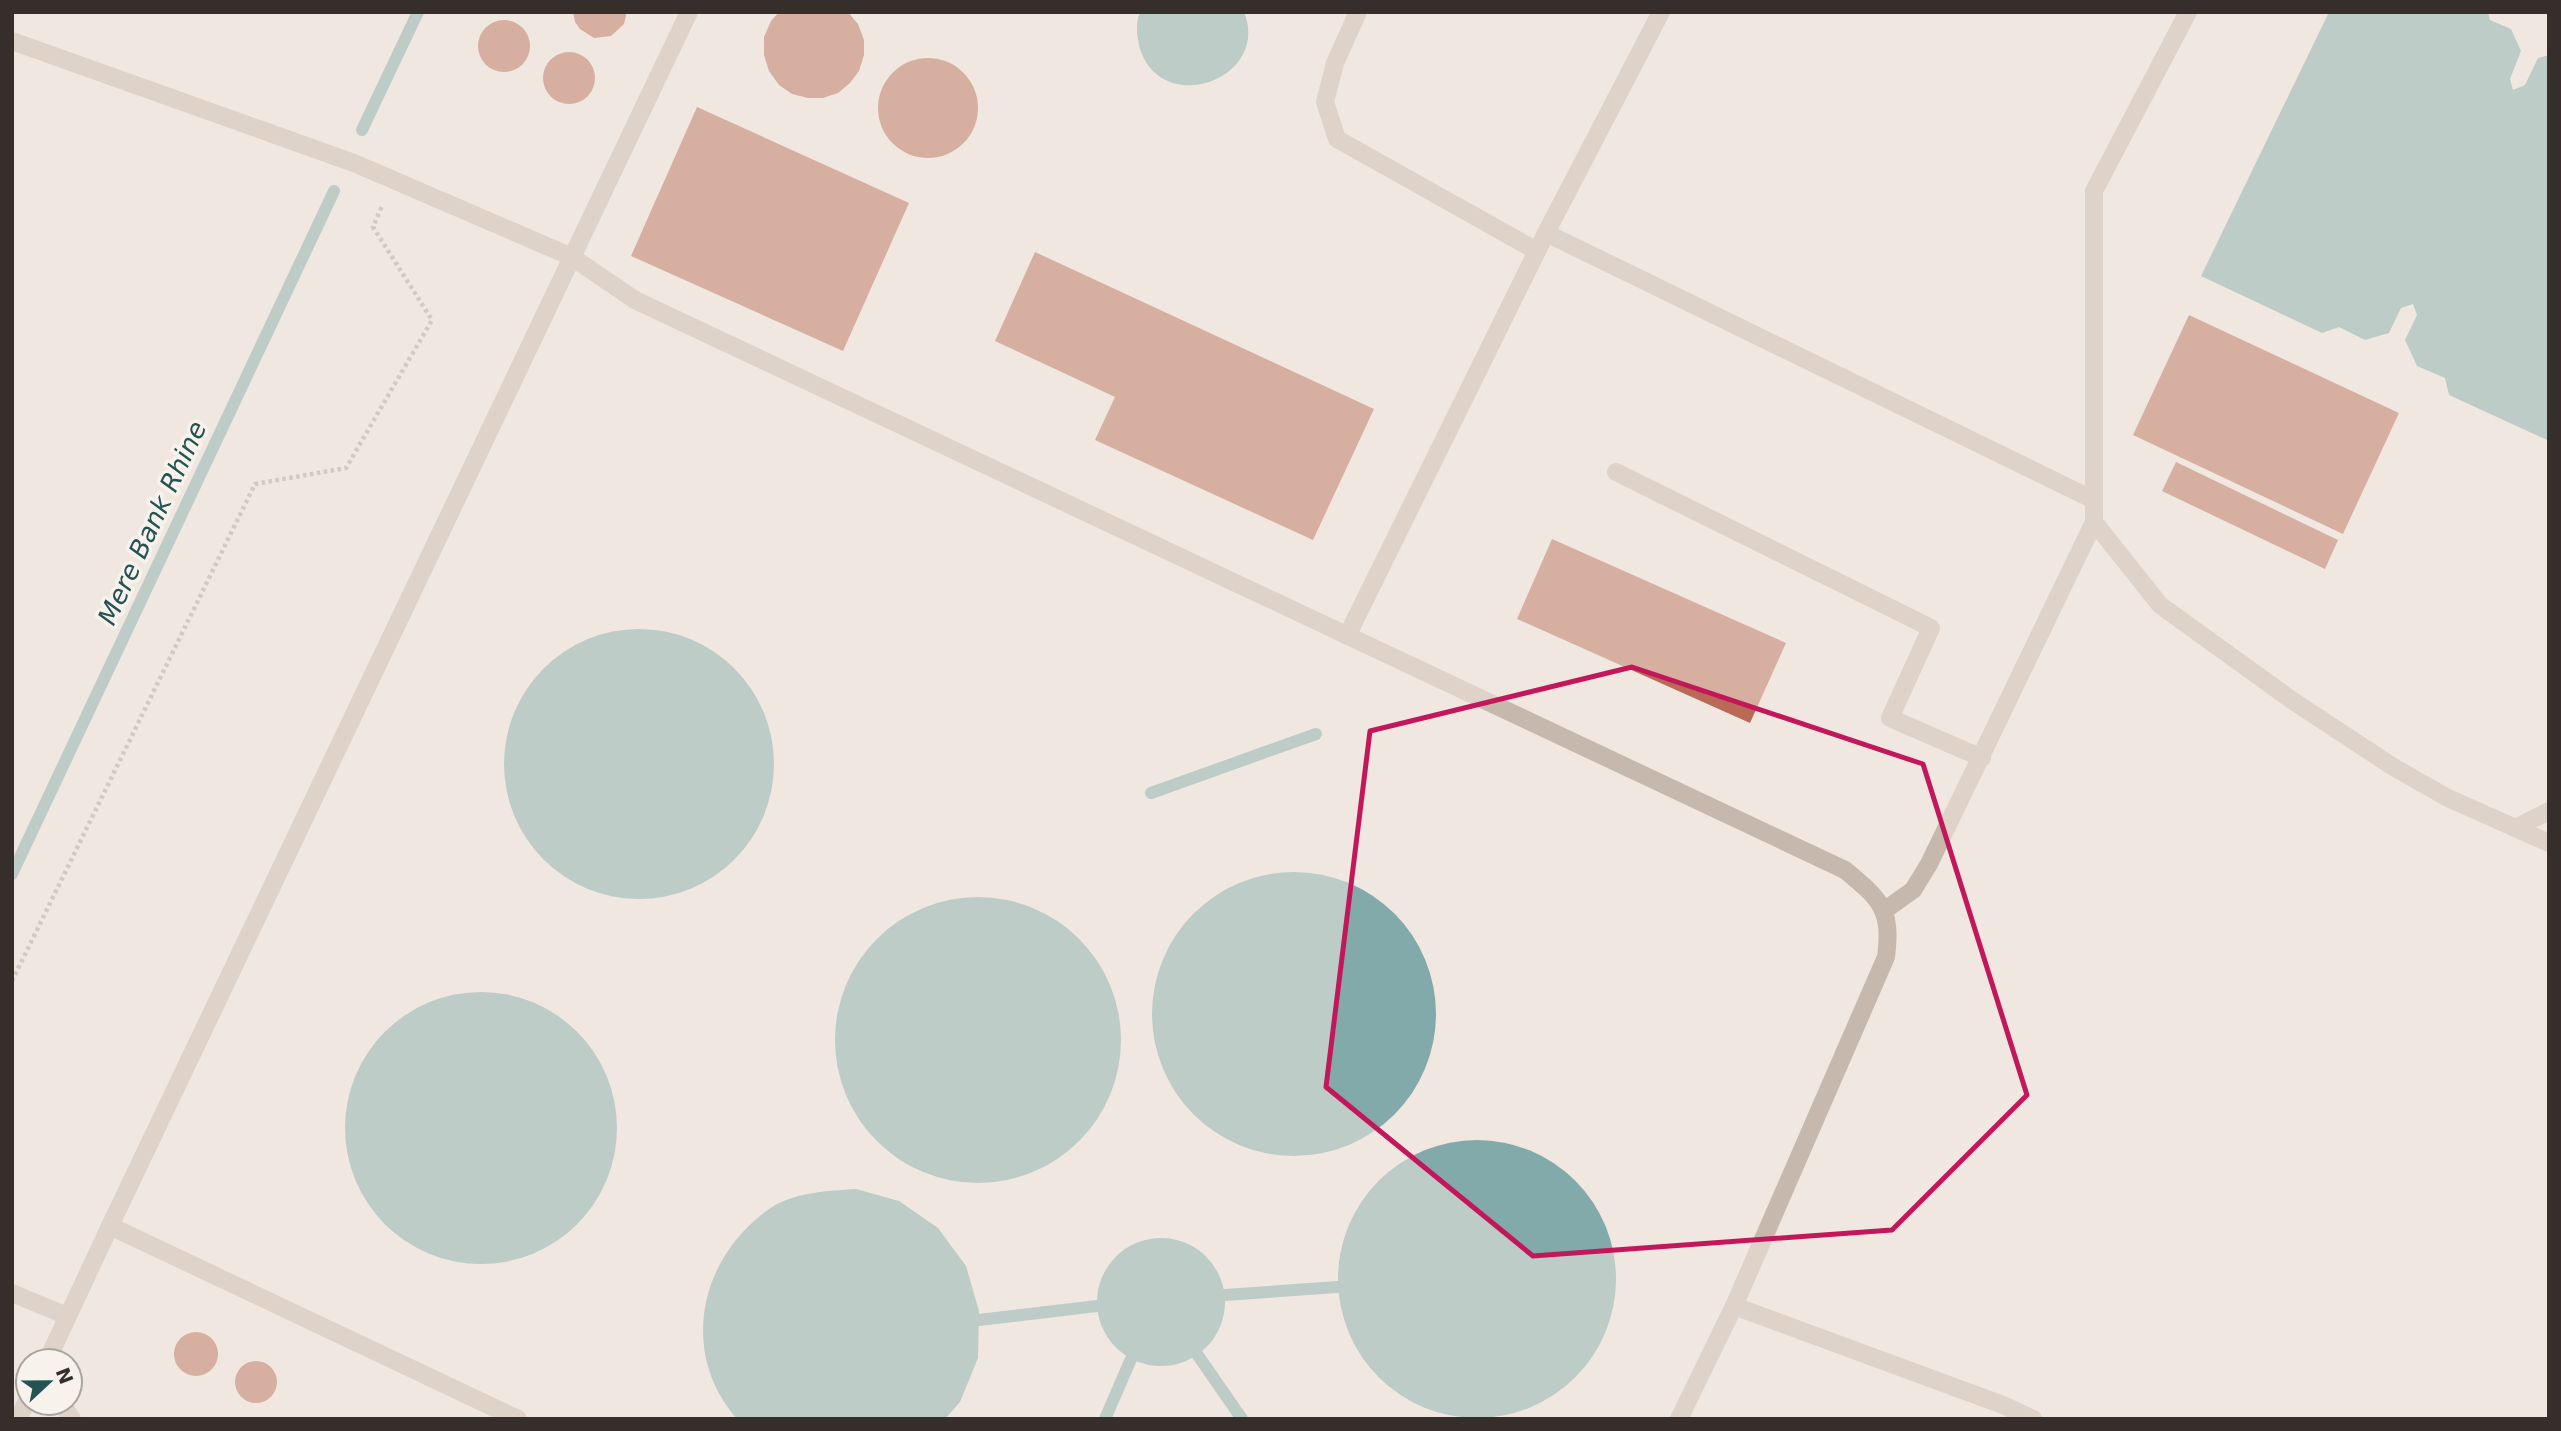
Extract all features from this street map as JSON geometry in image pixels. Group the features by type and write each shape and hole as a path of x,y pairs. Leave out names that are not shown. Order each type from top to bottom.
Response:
{"lane":[{"path":"53,1347 689,12"},
{"path":"1358,12 1335,63 1325,102 1337,139 1537,251"},
{"path":"1347,636 1546,233 1661,12"},
{"path":"1885,911 1913,890 1929,864 2094,522 2094,191 2188,12"},
{"path":"12,41 354,163 572,257 635,300 1845,870 1867,888 1885,911 1889,932 1886,957 1734,1306 1679,1419"},
{"path":"1546,233 2094,500"},
{"path":"1616,472 1931,628 1890,718 1982,758"},
{"path":"2094,522 2160,605 2232,659 2395,768 2448,799 2549,844"},
{"path":"2515,828 2549,811"},
{"path":"110,1226 518,1419"},
{"path":"12,1293 67,1316"},
{"path":"1734,1306 2003,1405 2033,1419"}],"path":[{"path":"12,981 255,484 346,468 432,320 373,227 394,180"}],"highlighted area":[{"path":"1632,667 1923,764 2027,1095 1892,1230 1533,1256 1326,1087 1370,731"}],"water":[{"path":"1140,12 1244,12 1248,36 1242,56 1229,71 1210,82 1190,85 1169,82 1152,70 1140,49 1137,21"},
{"path":"2329,12 2488,12 2490,20 2511,29 2521,51 2510,79 2513,90 2525,85 2538,58 2549,55 2549,441 2449,395 2445,378 2417,366 2405,340 2417,315 2413,304 2401,308 2389,333 2365,340 2339,327 2322,333 2201,276"},
{"path":"639,629 691,639 725,660 743,678 764,712 774,764 764,816 743,850 725,868 691,889 639,899 587,889 553,868 535,850 514,816 504,764 514,712 535,678 553,660 587,639"},
{"path":"1280,872 1308,872 1335,878 1361,889 1395,913 1412,935 1425,960 1436,1000 1436,1028 1425,1068 1412,1093 1395,1115 1361,1139 1335,1150 1308,1156 1280,1156 1253,1150 1227,1139 1193,1115 1169,1081 1158,1055 1152,1028 1152,1000 1158,973 1169,947 1193,913 1227,889 1253,878"},
{"path":"978,897 1006,900 1033,908 1069,929 1089,949 1115,998 1121,1040 1118,1068 1110,1095 1089,1131 1069,1151 1020,1177 978,1183 950,1180 923,1172 887,1151 867,1131 841,1082 835,1040 838,1012 846,985 867,949 887,929 936,903"},
{"path":"481,992 508,995 533,1002 557,1015 577,1032 594,1052 607,1076 614,1101 617,1128 614,1155 607,1180 594,1204 577,1224 557,1241 533,1254 508,1261 481,1264 454,1261 429,1254 405,1241 385,1224 368,1204 355,1180 348,1155 345,1128 348,1101 355,1076 368,1052 385,1032 405,1015 429,1002 454,995"},
{"path":"1491,1140 1543,1156 1576,1180 1593,1202 1606,1226 1614,1252 1614,1306 1606,1332 1593,1356 1576,1378 1554,1395 1530,1408 1491,1418 1463,1418 1411,1402 1378,1378 1369,1367 1354,1345 1340,1306 1338,1265 1354,1213 1378,1180 1389,1171 1411,1156 1450,1142"},
{"path":"856,1189 899,1201 938,1228 966,1266 979,1311 978,1358 960,1402 945,1419 737,1419 719,1393 708,1365 703,1336 705,1308 713,1280 726,1253 745,1229 779,1203 811,1193"},
{"path":"1161,1238 1185,1243 1206,1257 1220,1278 1225,1302 1220,1326 1206,1347 1185,1361 1161,1366 1137,1361 1116,1347 1102,1326 1097,1302 1102,1278 1116,1257 1137,1243"}],"building":[{"path":"573,12 626,12 626,16 624,24 611,36 594,38 580,29"},
{"path":"779,12 848,12 858,24 864,40 864,55 859,71 850,83 838,93 823,98 792,94 779,85 769,71 764,55 764,37 771,21"},
{"path":"504,20 523,27 530,46 523,65 504,72 485,65 478,46 485,27"},
{"path":"569,52 588,59 595,78 588,97 569,104 550,97 543,78 550,59"},
{"path":"928,58 956,66 970,80 978,108 970,136 956,150 928,158 900,150 886,136 878,108 886,80 900,66"},
{"path":"697,107 909,203 843,351 631,256"},
{"path":"1035,252 1374,409 1313,540 1095,440 1115,397 995,341"},
{"path":"2189,315 2399,413 2343,534 2133,435"},
{"path":"2176,462 2338,540 2325,569 2162,491"},
{"path":"1552,539 1786,643 1750,723 1517,619"},
{"path":"196,1332 212,1338 218,1354 212,1370 196,1376 180,1370 174,1354 180,1338"},
{"path":"256,1361 271,1367 277,1382 271,1397 256,1403 241,1397 235,1382 241,1367"}],"waterway":[{"name":"Mere Bank Rhine","path":"362,130 418,12"},
{"name":"Mere Bank Rhine","path":"12,874 334,191"},
{"path":"1151,793 1316,734"},
{"path":"1225,1295 1337,1287"},
{"path":"979,1320 1097,1306"},
{"path":"1197,1354 1242,1419"},
{"path":"1105,1419 1131,1359"}]}
